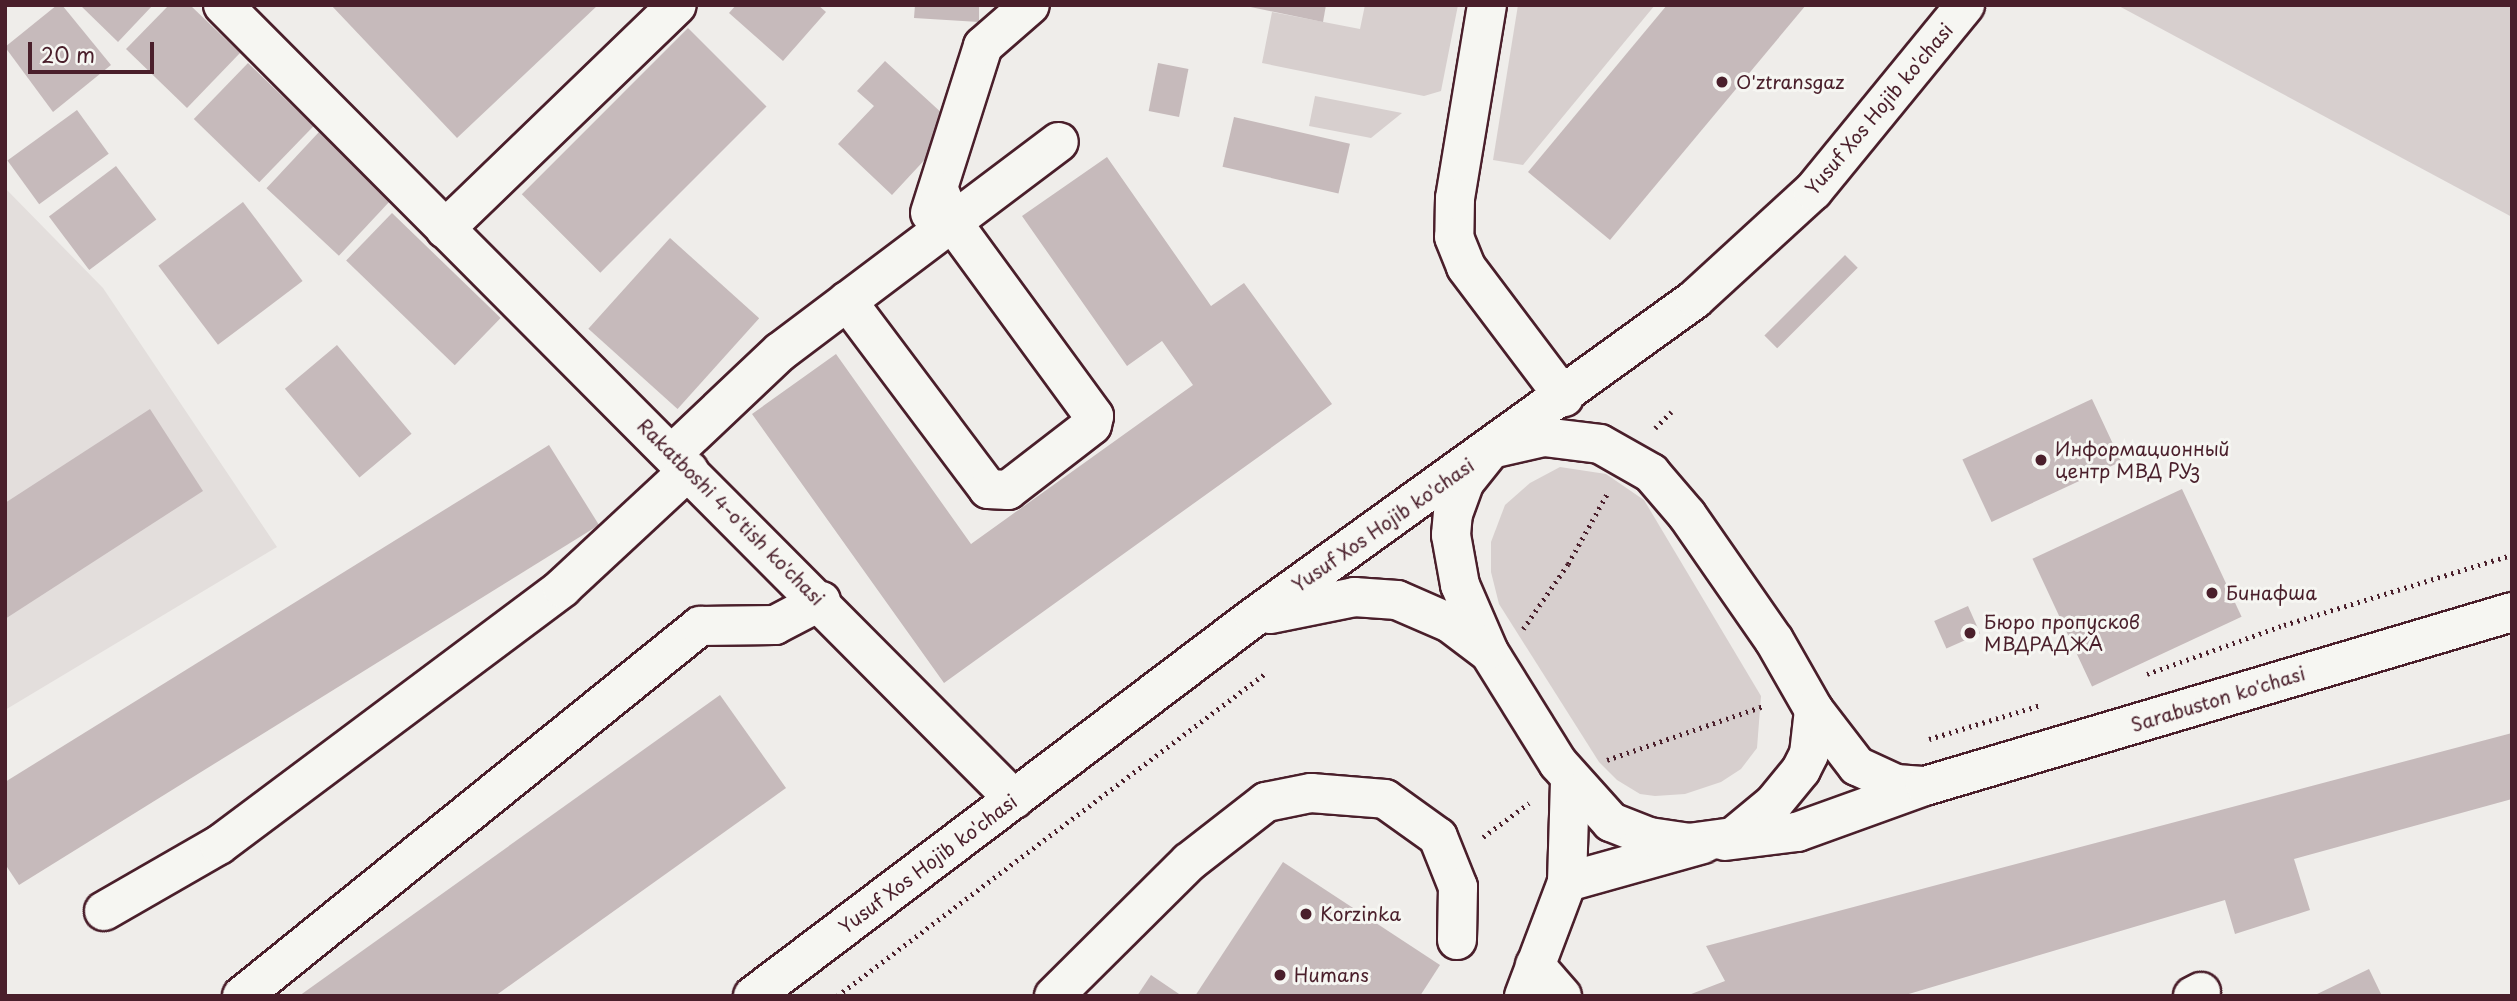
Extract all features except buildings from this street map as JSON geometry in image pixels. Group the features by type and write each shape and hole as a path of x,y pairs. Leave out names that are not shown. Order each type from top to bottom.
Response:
{"main road":[{"name":"Rakatboshi 4-o'tish ko'chasi","path":"223,5 821,601 1014,799"},
{"path":"445,229 677,5"},
{"path":"847,301 988,489 1008,490 1092,425 1094,416 946,207 984,46 1030,5"},
{"path":"1487,5 1455,198 1454,237 1466,267 1564,397"},
{"name":"Yusuf Xos Hojib ko'chasi","path":"768,991 1014,799 1254,617 1564,397 1695,299 1813,191 1965,5"},
{"path":"104,911 219,845 562,587 681,462 780,352 911,253 946,207 1059,142"},
{"name":"Sarabuston ko'chasi","path":"1491,449 1519,440 1558,438 1600,444 1627,457 1651,474 1687,515 1774,640 1810,702 1857,766 1896,784 1925,786"},
{"path":"1491,449 1459,492 1451,535 1460,585 1493,660 1570,778 1611,822 1649,837 1709,842 1733,837 1801,770 1809,754 1810,702"},
{"path":"1254,617 1312,604 1375,597 1424,610 1493,660"},
{"path":"242,996 700,626 775,625 821,601"},
{"name":"Sarabuston ko'chasi","path":"1567,882 1709,842 1797,832 1925,786 2512,612"},
{"path":"1562,996 1529,981 1567,882 1570,778"},
{"path":"1054,996 1189,862 1266,802 1311,793 1385,799 1438,838 1458,887 1457,940"}],"path":[{"path":"1493,660 1568,564 1627,457 1671,412"},
{"path":"2133,679 2284,625 2512,555"},
{"path":"836,996 1268,672"},
{"path":"1448,862 1570,778 1630,750 1810,702"},
{"path":"1919,743 1978,721 2043,705"}],"shaded area":[{"path":"1365,5 1458,5 1441,91 1424,96 1262,63 1272,12 1360,29"},
{"path":"1518,5 1655,5 1523,165 1493,160"},
{"path":"2117,5 2512,5 2512,217"},
{"path":"1315,96 1402,113 1371,138 1309,126"},
{"path":"5,188 103,288 277,547 5,710"},
{"path":"1560,467 1606,474 1644,500 1761,696 1757,748 1741,769 1721,782 1685,794 1655,796 1640,794 1617,780 1599,762 1499,604 1491,572 1491,542 1505,505 1530,483"}],"place":[{"name":"O'ztransgaz","path":"1722,82"},
{"name":"Информационный центр МВД РУз","path":"2041,460"},
{"name":"Бинафша","path":"2212,593"},
{"name":"Бюро пропусков МВДРАДЖА","path":"1970,633"},
{"name":"Korzinka","path":"1306,914"},
{"name":"Humans","path":"1280,975"}]}
